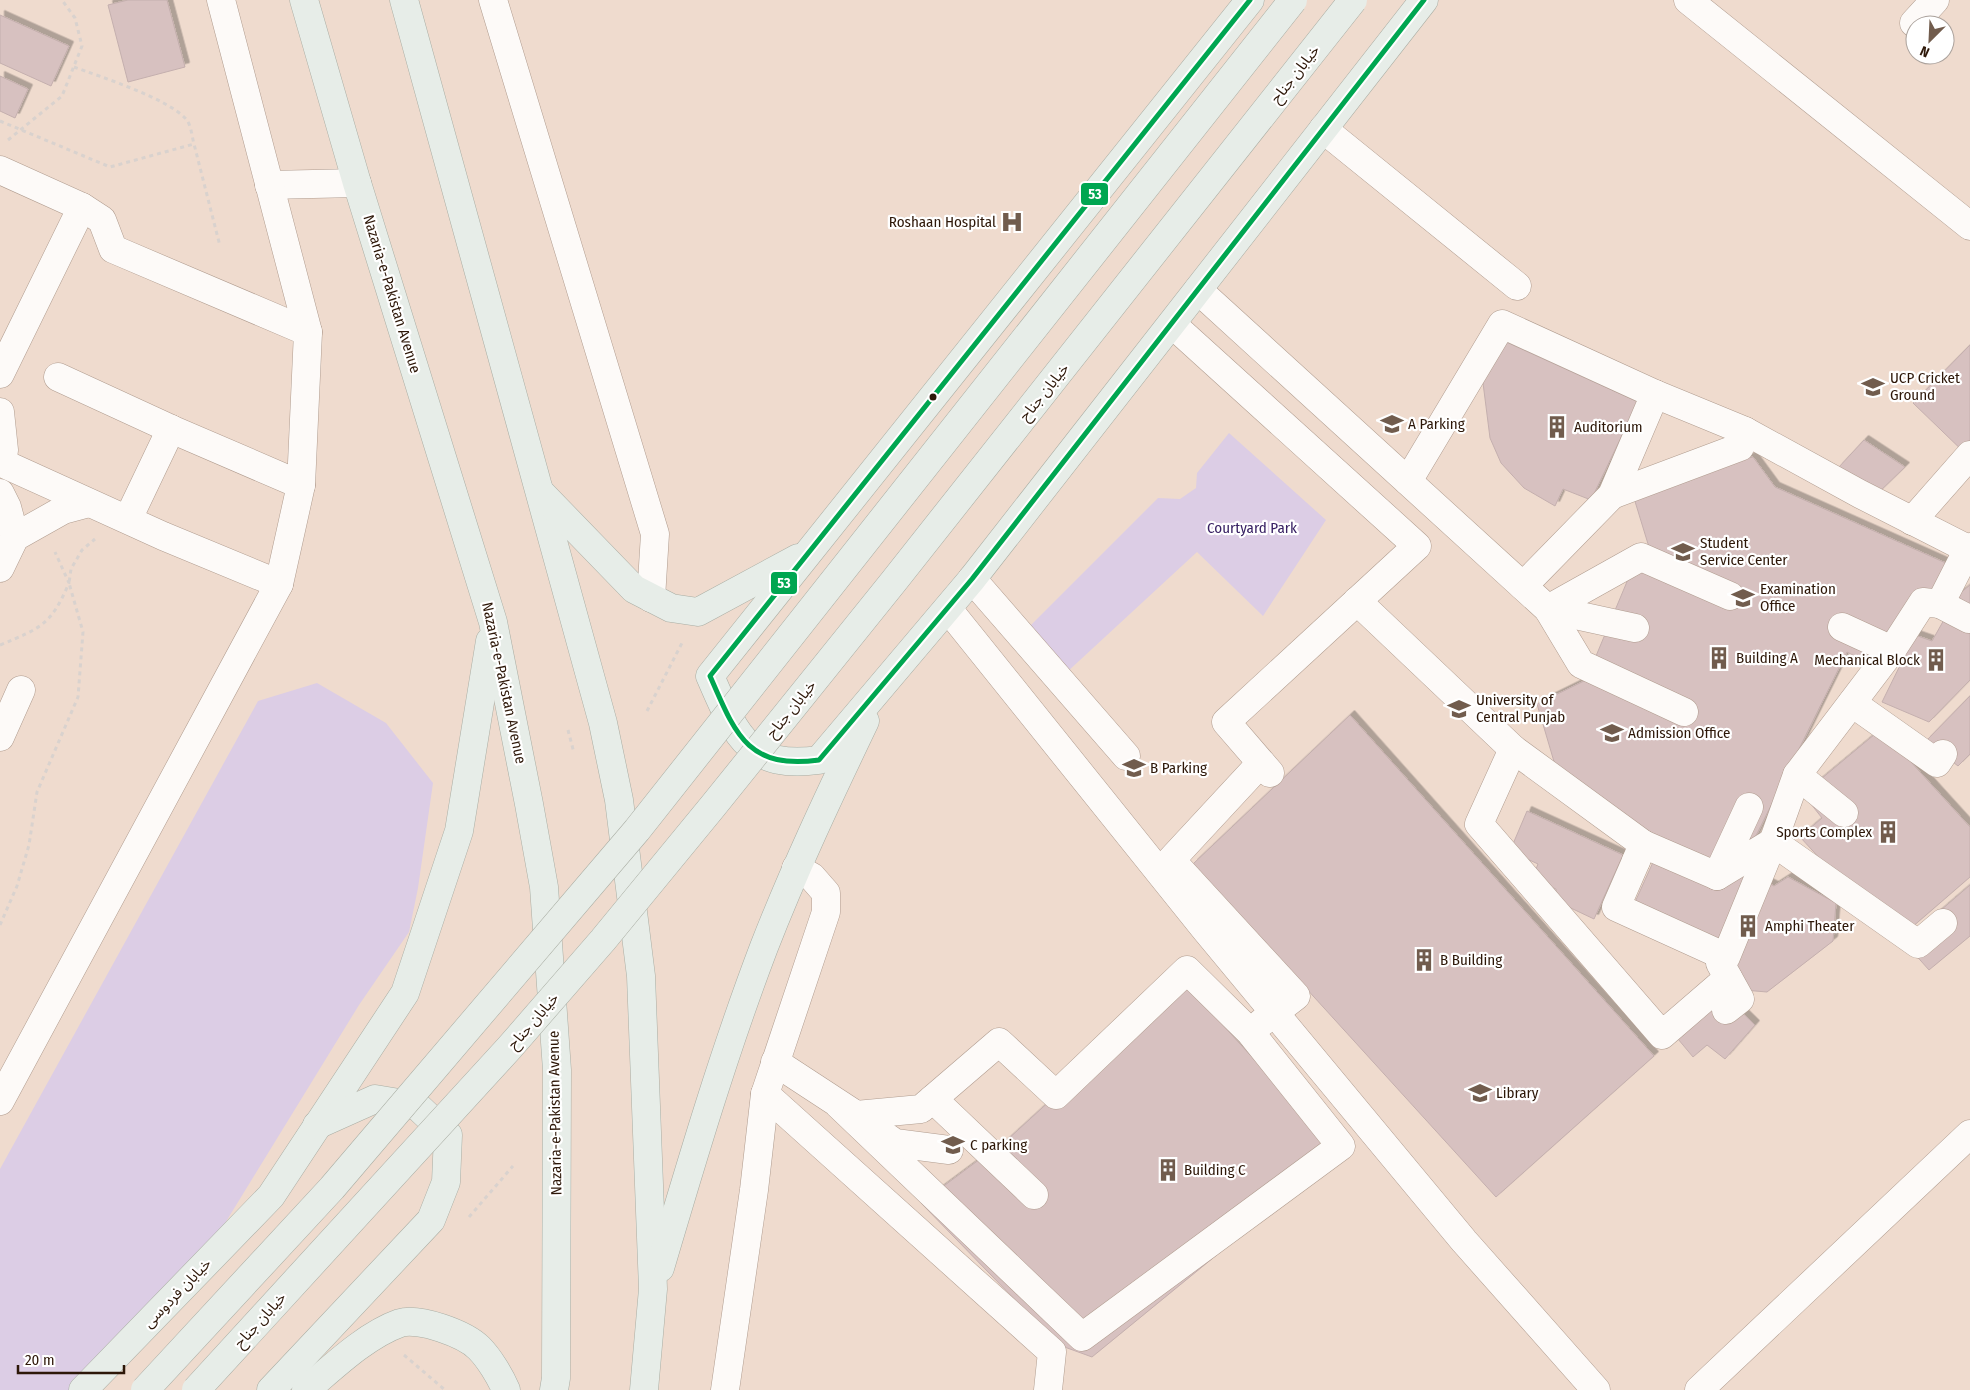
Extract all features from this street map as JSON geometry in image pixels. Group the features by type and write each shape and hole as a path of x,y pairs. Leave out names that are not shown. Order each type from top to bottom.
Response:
{"main road":[{"name":"Nazaria-e-Pakistan Avenue","path":"304,0 357,183 493,622 544,887 557,1070 556,1378 554,1390"},
{"path":"404,0 603,722 619,800 641,976 653,1289 644,1390"},
{"path":"1250,0 710,676 733,728 749,746 770,758 794,763 819,760 972,579 1424,0"},
{"path":"145,1390 332,1188 637,830 1293,0"},
{"name":"خیابان جناح","path":"196,1390 510,1047 604,940 875,604 1354,0"},
{"path":"538,490 634,590 671,608 698,612 808,552"},
{"name":"خیابان فردوسی","path":"83,1390 271,1196 405,993 459,831 493,622"},
{"path":"653,1289 709,1104 764,948 796,868 880,688"},
{"path":"272,1390 430,1220 446,1182 448,1135 417,1106 375,1099 317,1125"},
{"path":"306,1390 356,1347 401,1322 427,1324 455,1333 478,1348 506,1390"}],"street":[{"path":"0,1100 279,584 301,485 308,332 221,0"},
{"path":"492,0 656,534 651,598"},
{"path":"1688,0 1970,226"},
{"path":"1922,15 1935,0"},
{"path":"1323,129 1517,286"},
{"path":"1,164 82,207 102,220 113,249 308,332"},
{"path":"269,185 357,183"},
{"path":"0,374 82,207"},
{"path":"1198,290 1548,609 1581,664 1684,712"},
{"path":"1172,324 1417,546 1226,722 1266,768 1171,860 1296,996 1250,1032"},
{"path":"1408,481 1502,324 1655,394 1745,431 1912,521 1969,548 1940,604"},
{"path":"58,377 171,429 301,485"},
{"path":"1523,586 1612,495 1655,394"},
{"path":"0,412 4,450 1,462 163,536 279,584"},
{"path":"128,519 171,429"},
{"path":"1612,495 1740,447 1745,431"},
{"path":"1912,521 1970,455"},
{"path":"0,493 15,537"},
{"path":"0,568 15,537 63,510 89,503"},
{"path":"1548,609 1642,557 1730,596"},
{"path":"972,579 1126,756"},
{"path":"1357,601 1513,748 1634,854 1717,876 1773,842"},
{"path":"1634,854 1616,907 1726,957 1773,842 1797,775 1892,650 1923,602 1940,604 1969,619"},
{"path":"948,609 1205,929 1276,1012 1464,1241 1596,1390"},
{"path":"1548,609 1635,628"},
{"path":"1842,627 1892,650"},
{"path":"0,736 12,694"},
{"path":"1852,703 1937,763 1943,754"},
{"path":"1513,748 1479,824 1662,1034 1728,978"},
{"path":"1797,775 1844,813"},
{"path":"1717,876 1749,807"},
{"path":"1773,842 1918,944 1944,923"},
{"path":"725,1390 754,1190 765,1094 826,912 826,893 812,877 796,868"},
{"path":"1715,952 1740,999 1726,1010"},
{"path":"1187,970 1250,1032 1341,1146 1082,1337 847,1109 921,1109 999,1042 1056,1095 1187,970"},
{"path":"776,1062 895,1143 949,1150"},
{"path":"765,1094 1052,1352 1048,1390"},
{"path":"933,1098 1034,1195"},
{"path":"1700,1390 1970,1134"}],"path":[{"path":"1,164 20,129 62,96 82,46 75,18 62,0"},
{"path":"74,67 122,84 176,110 188,120 220,246"},
{"path":"0,120 110,167 194,144"},
{"path":"0,925 17,886 29,845 36,792 78,697 82,632 69,583 61,562 46,541 37,536 15,537"},
{"path":"0,645 48,622 61,602 69,583 71,569 82,550 97,538"},
{"path":"647,711 698,612"},
{"path":"402,1353 445,1390"}],"green space":[{"name":"Courtyard Park","path":"1229,433 1326,520 1263,616 1197,552 1066,673 1025,631 1158,498 1180,499 1196,488 1197,473"},
{"path":"317,683 386,723 433,783 418,888 409,932 359,1005 211,1246 80,1390 0,1390 0,1169 258,701"}],"building":[{"path":"128,0 167,0 185,67 128,82 108,5"},
{"path":"0,15 69,46 51,86 0,63"},
{"path":"0,76 28,89 15,118 0,111"},
{"name":"Auditorium","path":"1493,336 1638,402 1591,500 1563,489 1555,506 1524,488 1501,463 1490,438 1483,383 1486,358"},
{"path":"1970,345 1970,458 1913,403"},
{"path":"1864,440 1905,467 1875,496 1838,468"},
{"name":"Building A","path":"1753,457 1775,487 1957,568 1872,665 1847,652 1745,858 1711,867 1563,792 1537,704 1586,680 1631,572 1652,557 1630,485"},
{"name":"Mechanical Block","path":"1970,585 1970,680 1929,722 1882,702 1915,635 1932,641 1953,599"},
{"path":"1970,696 1970,754 1958,766 1926,741"},
{"name":"B Building","path":"1350,715 1654,1056 1496,1197 1193,864"},
{"name":"Sports Complex","path":"1881,729 1970,827 1970,877 1896,941 1800,837 1822,818 1803,794"},
{"path":"1527,811 1623,855 1594,919 1556,901 1556,889 1532,879 1538,864 1510,851"},
{"name":"Amphi Theater","path":"1654,860 1743,870 1774,886 1788,877 1836,903 1833,941 1767,992 1732,989 1737,963 1631,911"},
{"path":"1970,885 1970,936 1929,970 1904,942"},
{"name":"Building C","path":"1182,980 1340,1154 1092,1357 1059,1345 921,1203 988,1153 995,1151"},
{"path":"1719,990 1755,1025 1725,1059 1707,1045 1693,1057 1673,1033"}],"transit line":[{"name":"53","path":"1250,0 710,676 727,715 736,730 759,753 775,759 795,762 819,760 972,579 1424,0"}],"place":[{"name":"Roshaan Hospital","path":"1012,222"},
{"name":"UCP Cricket Ground","path":"1873,387"},
{"name":"A Parking","path":"1392,424"},
{"name":"Auditorium","path":"1557,427"},
{"name":"Student Service Center","path":"1683,552"},
{"name":"Examination Office","path":"1743,598"},
{"name":"Building A","path":"1719,658"},
{"name":"Mechanical Block","path":"1936,660"},
{"name":"University of Central Punjab","path":"1459,709"},
{"name":"Admission Office","path":"1612,733"},
{"name":"B Parking","path":"1134,768"},
{"name":"Sports Complex","path":"1888,832"},
{"name":"Amphi Theater","path":"1748,926"},
{"name":"B Building","path":"1424,960"},
{"name":"Library","path":"1480,1093"},
{"name":"C parking","path":"953,1145"},
{"name":"Building C","path":"1168,1170"}]}
